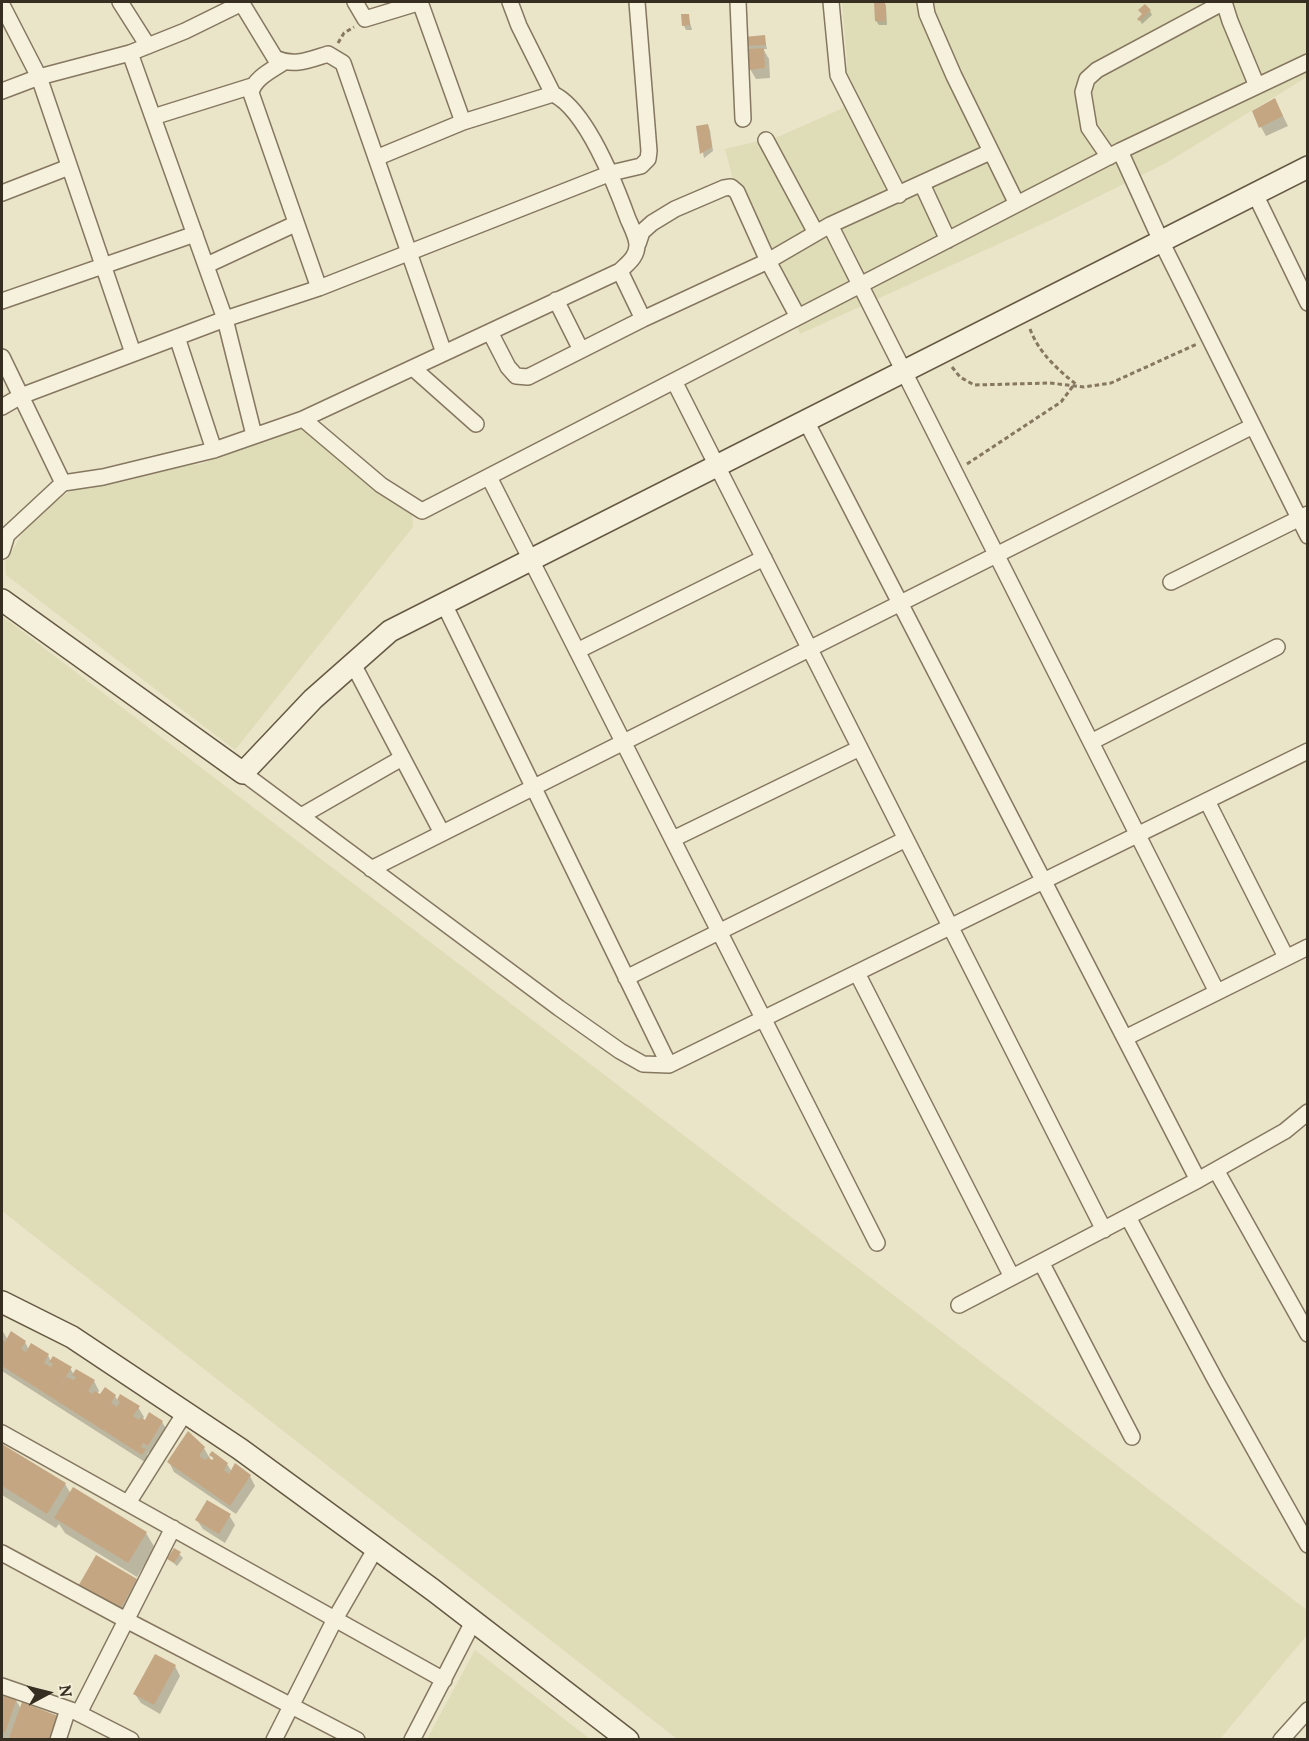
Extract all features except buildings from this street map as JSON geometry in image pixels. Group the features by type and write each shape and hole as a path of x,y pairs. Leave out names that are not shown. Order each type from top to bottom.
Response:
{"street":[{"path":"120,2 148,46"},
{"path":"2,91 39,76 130,53 185,31 241,2 270,53 284,62 300,63 328,54 337,58 343,63 444,353"},
{"path":"355,2 365,19 421,2 463,122"},
{"path":"510,2 519,26 553,94 564,99 574,110 611,173 638,244"},
{"path":"2,406 21,396 133,353 319,288 611,173 641,166 648,159 649,151 637,2"},
{"path":"738,2 742,119"},
{"path":"831,2 838,75 899,195"},
{"path":"926,2 927,14 990,152 1017,204"},
{"path":"1257,86 1224,2 1097,70 1087,79 1083,93 1089,128 1115,154 1253,426 1303,516 1308,536"},
{"path":"2,5 39,76 133,353"},
{"path":"130,53 225,319 254,435"},
{"path":"153,117 252,86 284,62"},
{"path":"303,419 381,485 422,511 1115,154 1308,62"},
{"path":"252,86 250,93 319,288"},
{"path":"376,158 463,122 553,94"},
{"path":"766,140 816,233"},
{"path":"490,332 508,367 516,376 523,378 768,261 830,225 990,152"},
{"path":"2,193 69,166"},
{"path":"243,773 313,699 390,631 1308,168"},
{"path":"922,184 948,240"},
{"path":"2,552 7,535 63,483 103,477 214,450 303,419 620,271 634,257 642,232 675,209 724,188 731,187 736,192 768,261 798,317"},
{"path":"1255,194 1308,303"},
{"path":"207,265 295,224"},
{"path":"830,225 1217,992"},
{"path":"2,301 195,234"},
{"path":"620,271 643,319"},
{"path":"556,300 581,350"},
{"path":"177,337 214,450"},
{"path":"2,357 63,483"},
{"path":"413,368 476,424"},
{"path":"674,381 1104,1230"},
{"path":"806,421 1198,1180"},
{"path":"371,869 1253,426"},
{"path":"489,477 877,1243"},
{"path":"1172,582 1303,516"},
{"path":"577,651 764,558"},
{"path":"2,600 243,773 559,1008 643,1064 669,1065 1207,801 1305,758"},
{"path":"444,604 669,1065"},
{"path":"1091,742 1276,647"},
{"path":"353,664 442,833"},
{"path":"673,839 860,748"},
{"path":"301,816 402,758"},
{"path":"1207,801 1286,957"},
{"path":"626,978 906,839"},
{"path":"1125,1038 1308,947"},
{"path":"857,973 1012,1277"},
{"path":"959,1305 1198,1180 1285,1131 1307,1114"},
{"path":"1216,1170 1308,1334"},
{"path":"1128,1217 1308,1545"},
{"path":"1041,1262 1132,1437"},
{"path":"2,1302 72,1337 186,1411 376,1548 628,1740"},
{"path":"128,1503 186,1411"},
{"path":"2,1433 444,1680"},
{"path":"58,1740 126,1620 173,1528"},
{"path":"273,1740 335,1619 376,1548"},
{"path":"2,1553 357,1740"},
{"path":"412,1740 473,1622"},
{"path":"2,1686 73,1711 131,1740"},
{"path":"1281,1740 1308,1710"}],"path":[{"path":"337,58 338,42 344,33 365,19"},
{"path":"1023,311 1036,345 1051,363 1078,387"},
{"path":"940,352 960,377 974,385 1050,383 1078,387 1111,383 1209,339"},
{"path":"955,472 1061,402 1073,386"}],"shaded area":[{"path":"842,2 1307,2 1307,77 1166,163 1049,221 800,334 739,202 725,149 780,136 843,108 847,61"},
{"path":"299,425 412,512 413,527 235,750 6,575 5,562 32,518 68,492 163,468 201,464"},
{"path":"2,616 1307,1610 1307,1635 1220,1739 677,1739 2,1211"},
{"path":"475,1650 590,1739 427,1739"}]}
